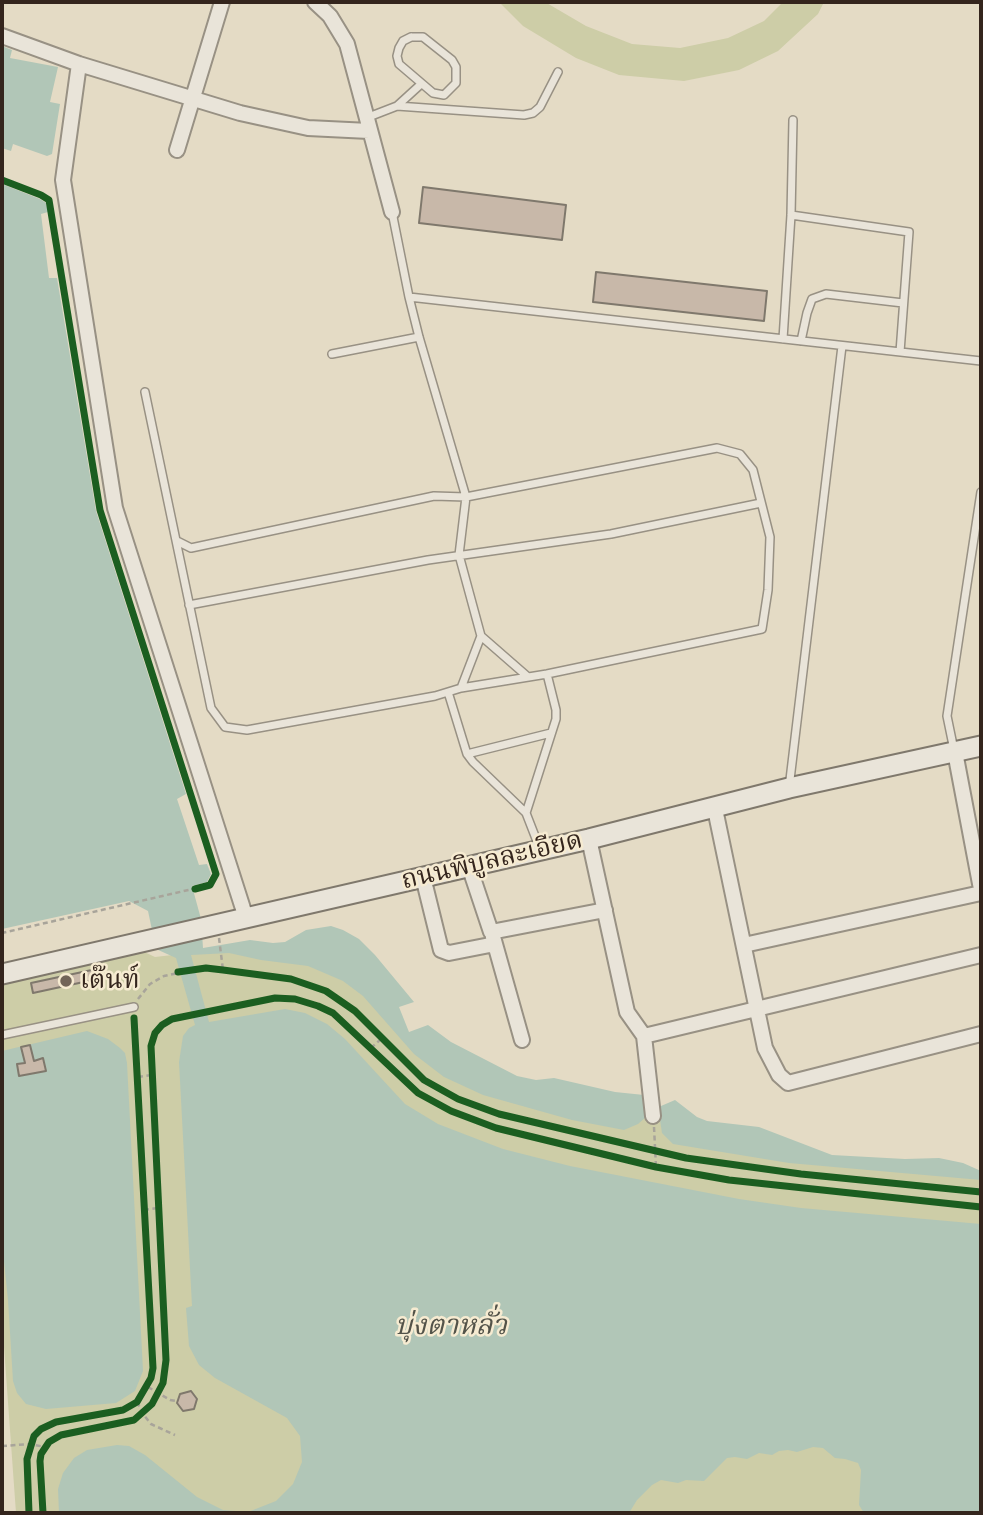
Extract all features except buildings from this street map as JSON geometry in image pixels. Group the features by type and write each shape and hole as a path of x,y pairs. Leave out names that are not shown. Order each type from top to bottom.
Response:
{"street":[{"path":"177,150 222,2"},
{"path":"315,2 330,16 347,44 392,212"},
{"path":"2,36 79,64 240,113 309,128 368,125"},
{"path":"79,64 63,180 115,509 246,918"},
{"name":"ถนนพิบูลละเอียด","path":"2,974 146,942 212,934 246,918 715,809 789,788 981,746"},
{"path":"744,945 981,891 955,752"},
{"path":"715,809 765,1048 779,1075 788,1083 981,1034"},
{"path":"589,839 627,1012 645,1036 653,1116"},
{"path":"469,866 522,1040"},
{"path":"423,877 441,950 449,953 493,938 605,909"},
{"path":"645,1036 981,954"}],"lane":[{"path":"411,37 423,37 452,61 457,75 451,90 444,95 433,93 420,85 404,70 397,56 398,48 411,37"},
{"path":"397,106 524,115 533,113 540,107 558,72"},
{"path":"368,125 397,106 420,85"},
{"path":"783,339 791,215 793,120"},
{"path":"392,212 419,337 466,497 458,555 481,636 528,677"},
{"path":"791,215 909,232 900,352"},
{"path":"801,341 812,299 826,294 903,303"},
{"path":"409,297 981,361"},
{"path":"332,354 419,337"},
{"path":"789,788 842,346"},
{"path":"145,392 211,708 225,727 247,730 547,674 762,629 768,590 770,537 753,470 740,454 717,448 466,497 434,496 191,548 177,541"},
{"path":"955,752 947,716 981,492"},
{"path":"189,606 458,555 611,534 761,503"},
{"path":"461,688 481,636"},
{"path":"526,813 556,710 547,674"},
{"path":"448,692 467,754 472,762 526,813 540,850"},
{"path":"467,754 551,733"},
{"path":"2,1035 134,1007"}],"path":[{"path":"2,933 195,889"},
{"path":"212,934 221,956 223,970"},
{"path":"29,1513 27,1459 30,1444 41,1429 48,1425 123,1410 137,1402 148,1387 153,1368 134,1007 150,984 164,976 197,969 223,970 291,979 326,991 355,1012 425,1080 475,1107 655,1152 801,1174 981,1192"},
{"path":"370,1048 382,1038"},
{"path":"362,1040 378,1056"},
{"path":"151,1066 152,1089"},
{"path":"138,1077 152,1075"},
{"path":"653,1116 656,1167"},
{"path":"643,1164 666,1169"},
{"path":"158,1195 159,1222"},
{"path":"144,1210 158,1208"},
{"path":"134,1420 143,1414 159,1394 163,1383"},
{"path":"148,1387 177,1401"},
{"path":"137,1402 151,1424 175,1435"},
{"path":"2,1446 30,1444 45,1448"}],"green space":[{"path":"499,2 545,2 586,26 632,44 680,48 728,38 764,21 783,2 824,2 818,14 778,51 739,70 684,81 619,75 576,58 523,26"},
{"name":"บุ่งตาหลั่ว","path":"140,950 155,957 216,950 306,961 341,975 444,1069 664,1114 671,1137 981,1175 981,1513 16,1513 2,1319 2,982"}],"water":[{"path":"2,46 12,50 10,58 58,67 50,102 60,104 52,154 47,156 13,144 11,151 2,148"},
{"name":"บุ่งตาหลั่ว","path":"2,184 46,203 48,212 41,214 49,278 57,278 96,511 186,794 177,799 199,865 207,864 211,874 207,882 192,886 201,919 203,948 250,940 285,942 306,930 331,926 343,930 359,939 375,955 414,1002 399,1007 409,1032 428,1025 451,1042 517,1076 536,1080 554,1078 615,1092 644,1095 647,1103 646,1117 624,1130 572,1120 483,1095 444,1077 414,1054 363,996 343,981 308,966 229,953 191,955 209,1022 285,1009 305,1013 327,1024 345,1039 405,1104 438,1124 503,1149 570,1166 739,1199 801,1208 981,1224 981,1513 864,1513 859,1505 861,1470 858,1463 835,1458 823,1448 813,1447 797,1452 779,1451 772,1455 759,1453 747,1459 727,1458 704,1481 686,1480 678,1483 661,1480 637,1500 629,1513 59,1513 58,1489 63,1473 74,1458 87,1450 117,1445 129,1446 145,1455 197,1497 223,1510 248,1512 276,1501 293,1484 302,1462 300,1436 287,1418 215,1378 199,1365 189,1346 186,1308 192,1306 179,1062 183,1036 195,1025 176,958 156,949 148,911 129,901 2,929"},
{"path":"87,1031 108,1039 120,1048 125,1053 127,1063 143,1371 135,1391 116,1403 46,1409 26,1404 17,1393 13,1381 2,1242 2,1051"},
{"path":"675,1100 697,1117 707,1121 759,1127 832,1155 939,1158 963,1163 981,1171 981,1180 789,1163 673,1144 662,1133 660,1120 661,1106"}],"cycle path":[{"path":"2,180 49,200 100,510 216,874 210,885 195,889"},
{"path":"178,972 206,968 223,970 291,979 326,991 355,1011 424,1080 458,1099 499,1114 686,1158 801,1174 981,1192"},
{"path":"43,1513 40,1461 49,1442 61,1435 134,1420 152,1404 163,1383 166,1360 151,1046 155,1033 172,1019 275,998 295,999 333,1013 418,1093 451,1111 496,1128 656,1167 729,1180 981,1207"},
{"path":"29,1513 27,1459 34,1436 41,1429 56,1422 123,1410 137,1402 151,1378 153,1368 134,1018"}],"place":[{"name":"เต๊นท์","path":"66,981"}]}
